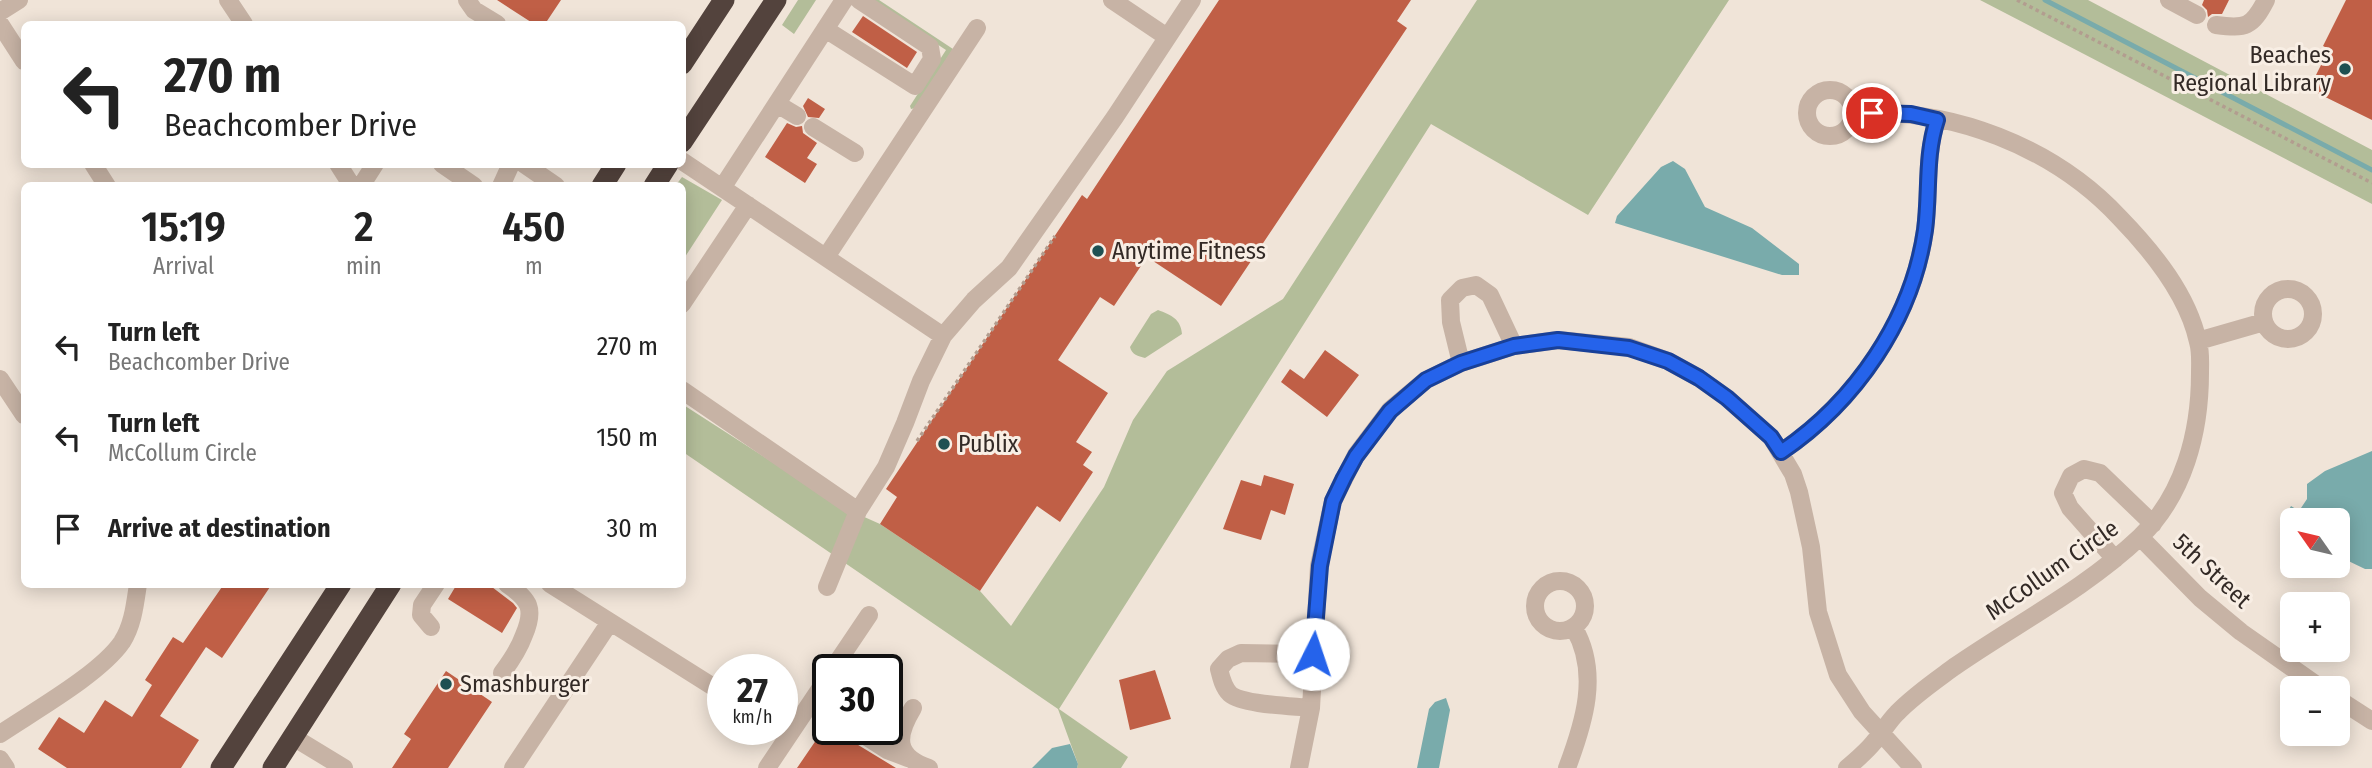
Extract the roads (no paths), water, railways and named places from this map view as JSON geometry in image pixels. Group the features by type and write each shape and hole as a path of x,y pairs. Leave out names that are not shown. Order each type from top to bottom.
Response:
{"highway":[{"path":"686,58 724,0"},
{"path":"686,136 776,0"},
{"path":"221,768 338,588"},
{"path":"363,624 381,588"},
{"path":"273,768 388,588"}],"street":[{"path":"0,12 19,0"},
{"path":"228,0 242,21"},
{"path":"722,188 844,0"},
{"path":"825,29 915,86 932,59 930,47 859,0"},
{"path":"1112,0 1167,37"},
{"path":"827,587 858,511 886,467 920,381 943,336 974,300 1009,268 1115,117 1192,0"},
{"path":"2169,0 2197,15"},
{"path":"2216,25 2239,28 2251,22 2266,0"},
{"path":"472,9 492,21"},
{"path":"0,24 21,56"},
{"path":"826,257 977,28"},
{"path":"777,104 797,116"},
{"name":"McCollum Circle","path":"1847,768 1907,703 1954,667 2097,573 2153,524 2179,481 2191,449 2200,399 2198,341 2185,307 2154,255 2112,208 2037,155 1980,130 1911,114 1853,114"},
{"path":"1781,452 1805,436 1850,392 1880,351 1902,306 1918,263 1925,231 1928,157 1937,120"},
{"path":"813,127 855,153"},
{"path":"686,164 943,336"},
{"path":"448,168 468,182"},
{"path":"530,168 550,182"},
{"path":"686,298 748,205"},
{"path":"1461,363 1451,322 1450,300 1462,288 1476,285 1490,295 1514,346"},
{"path":"2198,341 2264,322"},
{"path":"1299,768 1311,708 1320,566 1333,501 1356,456 1390,411 1426,380 1461,363 1514,346 1558,340 1629,348 1668,361 1727,398 1771,437 1793,474 1807,521 1818,612 1838,675 1861,712 1913,768"},
{"path":"0,379 21,410"},
{"path":"686,393 858,511"},
{"path":"2115,559 2070,508 2063,493 2071,477 2084,469 2100,473 2153,524"},
{"name":"5th Street","path":"2140,537 2200,598 2241,632 2304,676"},
{"path":"0,734 100,666 122,642 133,619 137,588"},
{"path":"431,627 421,615 422,605 433,588"},
{"path":"502,673 518,651 531,617 529,606 512,588"},
{"path":"557,588 707,683"},
{"path":"843,654 869,615"},
{"path":"513,768 610,622"},
{"path":"1567,768 1583,723 1587,684 1583,644 1574,628"},
{"path":"1311,708 1247,700 1231,694 1221,680 1219,669 1228,659 1241,653 1313,654"},
{"path":"798,717 812,701"},
{"path":"2350,707 2372,721"},
{"path":"908,758 900,743 902,726 913,708"},
{"path":"293,737 344,768"},
{"path":"767,768 778,745"},
{"path":"879,745 929,768"},
{"path":"0,759 6,768"}],"water":[{"path":"1673,161 1685,169 1705,207 1752,228 1799,264 1799,275 1782,275 1615,223 1617,216 1661,167"},
{"path":"2372,451 2372,569 2365,569 2350,562 2350,508 2301,508 2307,499 2307,484 2325,471"},
{"path":"1446,698 1450,710 1439,768 1417,768 1429,709 1435,702"},
{"path":"1070,744 1077,768 1032,768 1052,748"}],"waterway":[{"path":"2045,0 2372,170"}],"place":[{"name":"Beaches Regional Library","path":"2345,69"},
{"name":"Anytime Fitness","path":"1098,251"},
{"name":"Publix","path":"944,444"},
{"name":"Smashburger","path":"446,684"}]}
